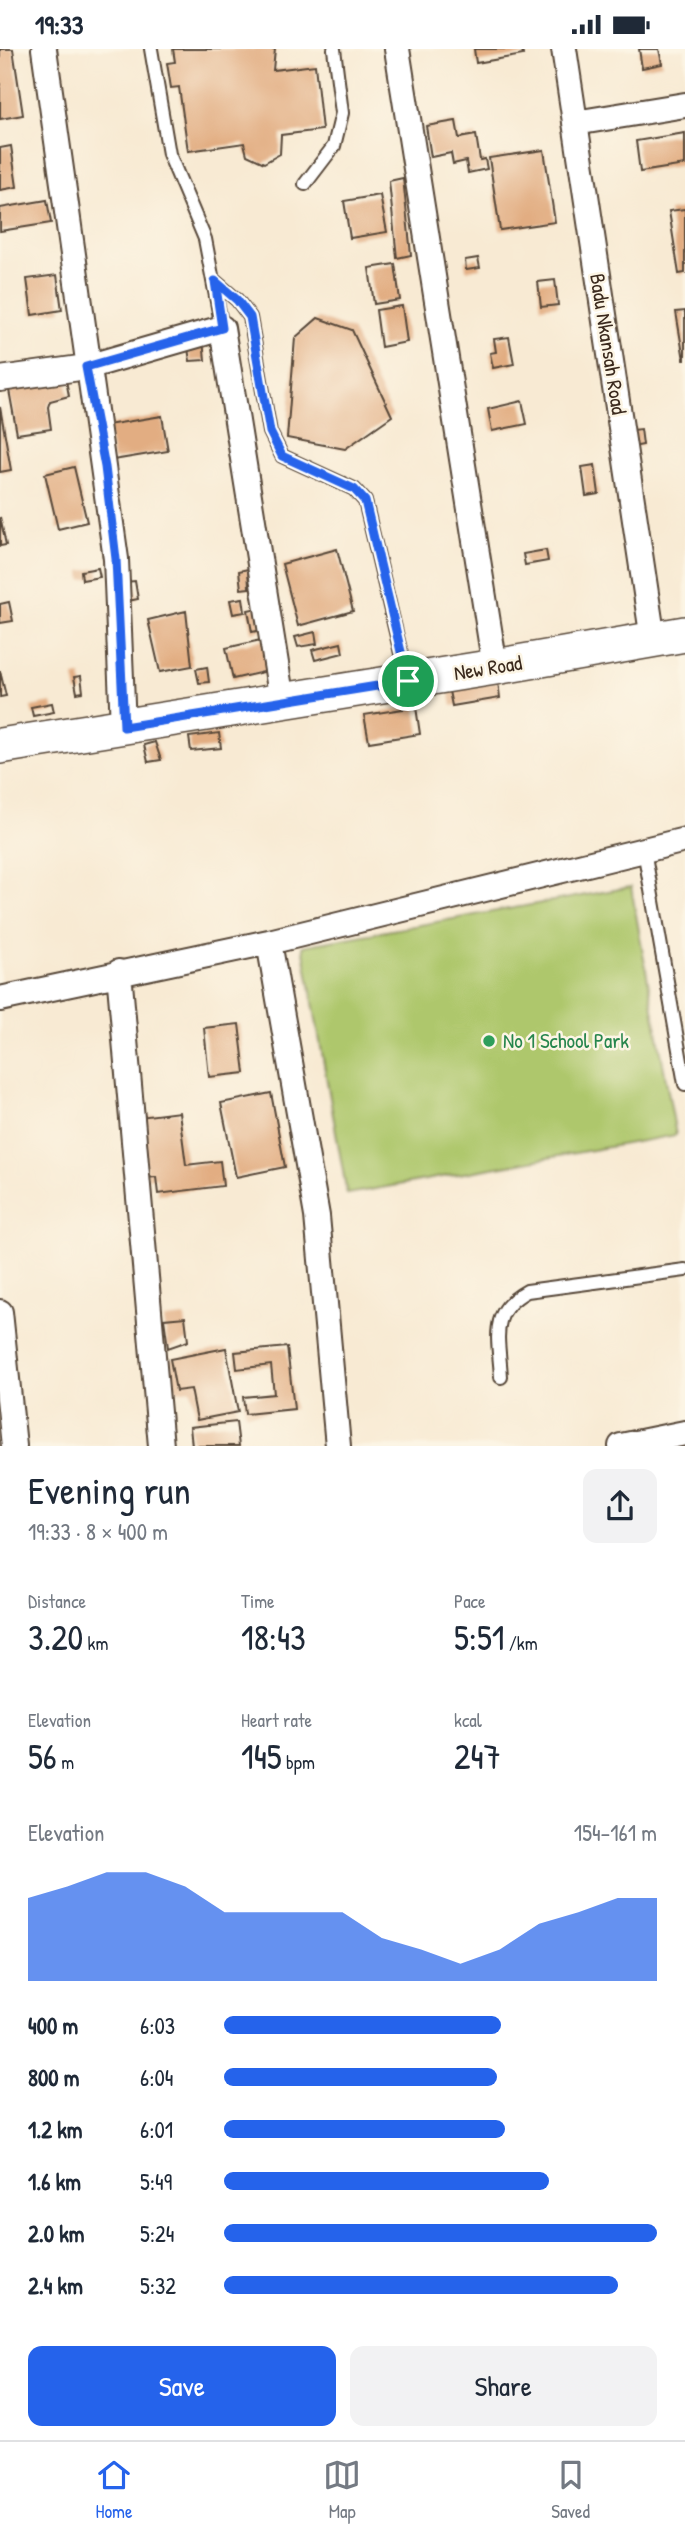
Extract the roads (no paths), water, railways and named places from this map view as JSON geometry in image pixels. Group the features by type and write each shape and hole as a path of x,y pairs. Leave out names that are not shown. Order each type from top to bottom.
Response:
{"street":[{"path":"44,49 86,367 105,467 116,559 124,727"},
{"path":"397,49 495,667"},
{"name":"Badu Nkansah Road","path":"564,49 575,123 669,637"},
{"path":"575,123 685,105"},
{"path":"0,379 86,367 222,328 282,701"},
{"name":"New Road","path":"0,746 669,637"},
{"path":"0,999 269,942 685,839"},
{"path":"269,942 317,1216 338,1446"},
{"path":"119,972 162,1446"},
{"path":"0,1312 14,1446"},
{"path":"621,1446 685,1433"}],"lane":[{"path":"151,49 169,154 205,240 222,328"},
{"path":"305,184 334,146 342,113 334,49"},
{"path":"215,281 237,300 250,317 270,432 282,456 354,489 365,501 408,681"},
{"path":"644,850 685,1084"},
{"path":"500,1377 499,1323 504,1306 514,1298 527,1291 685,1269"}],"place":[{"name":"No 1 School Park","path":"489,1041"}]}
